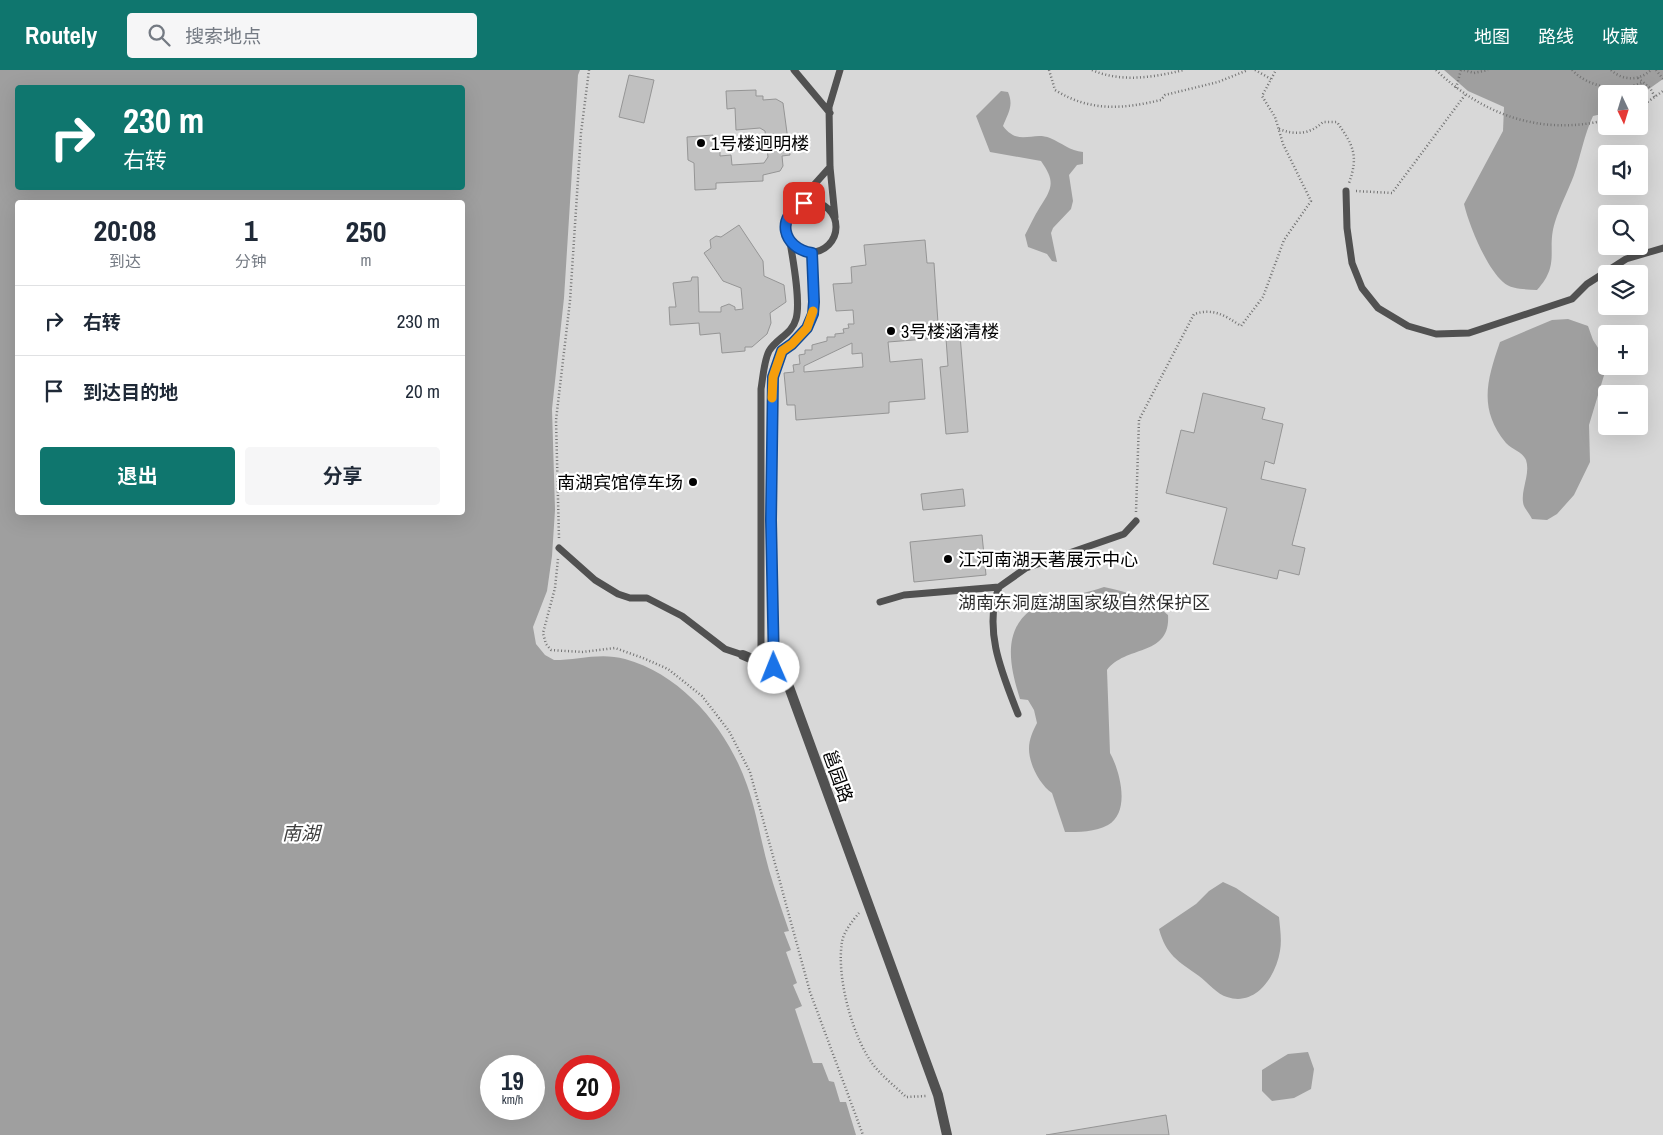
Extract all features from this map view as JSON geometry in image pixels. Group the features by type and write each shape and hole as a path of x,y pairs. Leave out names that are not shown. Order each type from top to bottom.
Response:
{"street":[{"name":"邕园路","path":"743,655 774,668 789,687 867,905 938,1095 947,1135"}],"lane":[{"path":"794,70 830,113"},
{"path":"790,242 803,252 812,253 828,246 836,231 830,168 830,113 831,96 840,70"},
{"path":"761,662 761,389 768,352 778,340 790,331 797,319 795,270 785,227 790,212 830,168"},
{"path":"1346,191 1347,228 1352,263 1362,288 1378,308 1408,326 1436,334 1469,333 1572,299 1587,284 1626,259 1663,248"},
{"path":"790,212 804,203 819,203 833,214 836,222"},
{"path":"774,668 771,520 773,377 782,351 792,344 807,328 813,314 812,253"},
{"path":"880,602 904,595 999,587 1026,568 1124,534 1136,521"},
{"name":"邕园路","path":"559,548 595,580 618,594 630,598 647,598 682,616 725,649 743,655"},
{"path":"999,587 994,600 992,620 994,640 1005,680 1018,714"}],"path":[{"path":"1049,70 1055,90 1064,96 1112,108 1129,108 1161,100 1165,95 1218,82 1248,70"},
{"path":"1092,70 1111,77 1160,76 1184,70"},
{"path":"1255,70 1271,80"},
{"path":"1136,521 1139,420 1171,355 1194,314 1205,311 1218,312 1241,326 1263,297 1284,240 1311,202 1283,144 1275,117 1262,96 1276,70"},
{"path":"1436,70 1472,100 1515,119 1541,123 1579,124 1598,121"},
{"path":"1456,88 1462,70 1474,73 1488,70"},
{"path":"1572,70 1589,82 1615,88 1635,86 1643,82"},
{"path":"1611,70 1620,76 1638,78 1655,96"},
{"path":"1638,78 1651,70"},
{"path":"1656,70 1663,79"},
{"path":"1648,101 1663,91"},
{"path":"1279,129 1300,134 1316,129 1323,122 1337,122 1354,150 1355,164 1346,191 1392,193 1466,95"},
{"path":"867,905 855,917 842,940 841,959 843,988 860,1041 875,1067 906,1097 938,1095"}],"green space":[{"name":"湖南东洞庭湖国家级自然保护区","path":"0,70 1663,70 1663,1135 0,1135"}],"water":[{"name":"南湖","path":"0,70 580,70 578,75 564,298 552,409 555,510 552,556 547,591 533,627 536,644 545,655 554,660 607,656 625,659 646,667 684,691 701,707 728,744 739,764 747,785 769,870 789,931 784,932 791,950 786,952 797,983 793,985 802,1006 795,1009 813,1063 822,1063 829,1081 834,1082 840,1102 846,1102 856,1135 0,1135"},
{"path":"1444,70 1663,70 1663,79 1648,90 1648,85 1598,85 1598,115 1593,116 1587,130 1574,175 1559,210 1553,232 1549,272 1537,290 1519,289 1503,282 1490,266 1470,223 1464,204 1503,131 1504,107 1468,91"},
{"path":"1001,91 1008,92 1010,97 1010,109 1003,126 1009,132 1020,137 1043,136 1083,152 1083,164 1077,165 1069,175 1073,201 1071,209 1053,228 1051,233 1057,262 1052,261 1047,254 1028,247 1025,235 1050,189 1051,184 1046,168 1041,161 990,152 976,116"},
{"path":"1568,319 1588,326 1598,348 1598,375 1604,375 1601,385 1598,385 1598,395 1589,425 1590,462 1574,495 1557,514 1547,520 1532,519 1524,506 1523,495 1527,472 1526,460 1506,443 1497,430 1488,406 1488,394 1492,369 1500,342 1552,320"},
{"path":"1104,587 1147,600 1161,609 1168,615 1167,628 1162,638 1155,644 1115,662 1107,670 1110,753 1120,780 1121,791 1119,811 1115,819 1108,825 1098,829 1065,832 1052,793 1039,780 1029,755 1030,742 1037,723 1034,710 1028,700 1020,699 1012,664 1012,640 1015,629 1022,619 1036,607"},
{"path":"1223,882 1236,888 1279,917 1281,947 1278,961 1263,987 1247,998 1227,997 1216,991 1174,957 1165,945 1159,929 1196,904 1209,891"},
{"path":"1308,1052 1314,1069 1311,1089 1294,1098 1272,1101 1262,1091 1262,1070 1288,1054"}],"building":[{"path":"629,75 654,80 644,123 619,117"},
{"name":"1号楼迥明楼","path":"756,90 756,96 763,96 763,100 776,99 783,103 790,155 782,156 783,166 780,171 763,175 763,181 716,183 716,189 695,190 694,163 688,160 687,137 713,135 714,150 720,150 720,156 731,155 732,165 764,163 768,157 765,131 760,128 736,130 735,108 727,109 726,91"},
{"path":"739,225 763,261 764,276 784,285 786,302 770,313 771,323 767,334 752,347 745,347 745,351 722,353 720,333 700,335 699,323 670,325 669,307 676,307 673,283 691,281 692,277 698,277 699,312 721,312 721,307 729,304 735,307 735,310 743,309 741,288 723,281 704,253 711,248 710,240 716,236 721,237"},
{"name":"3号楼涵清楼","path":"925,240 927,263 934,263 939,338 888,342 890,362 922,359 925,399 889,402 889,413 796,420 795,405 787,405 784,373 794,372 793,365 800,364 799,355 805,354 805,350 812,350 812,345 827,341 827,337 835,337 835,334 844,333 843,329 849,328 848,324 854,324 853,310 836,311 833,284 852,283 851,267 866,265 864,245","holes":["852,343 852,354 862,353 863,367 804,372 804,366"]},
{"path":"959,323 968,432 946,434 940,367 948,366 945,325"},
{"path":"1203,393 1265,408 1262,419 1283,424 1274,464 1265,461 1261,479 1306,489 1292,545 1305,548 1299,575 1279,570 1277,579 1213,564 1227,508 1166,493 1181,430 1194,433"},
{"path":"963,489 965,506 923,510 921,494"},
{"name":"江河南湖天著展示中心","path":"982,535 986,575 914,582 910,542"},
{"path":"1166,1115 1169,1135 1046,1135"}],"slow traffic":[{"path":"772,398 773,377 782,351 792,344 807,328 813,311"}],"place":[{"name":"1号楼迥明楼","path":"701,143"},
{"name":"3号楼涵清楼","path":"891,331"},
{"name":"南湖宾馆停车场","path":"693,482"},
{"name":"江河南湖天著展示中心","path":"948,559"}],"route":[{"path":"774,668 771,520 773,377 782,351 792,344 807,328 813,314 814,283 812,253 803,252 795,248 786,235 785,227 786,219 790,212 796,206 804,203"}]}
